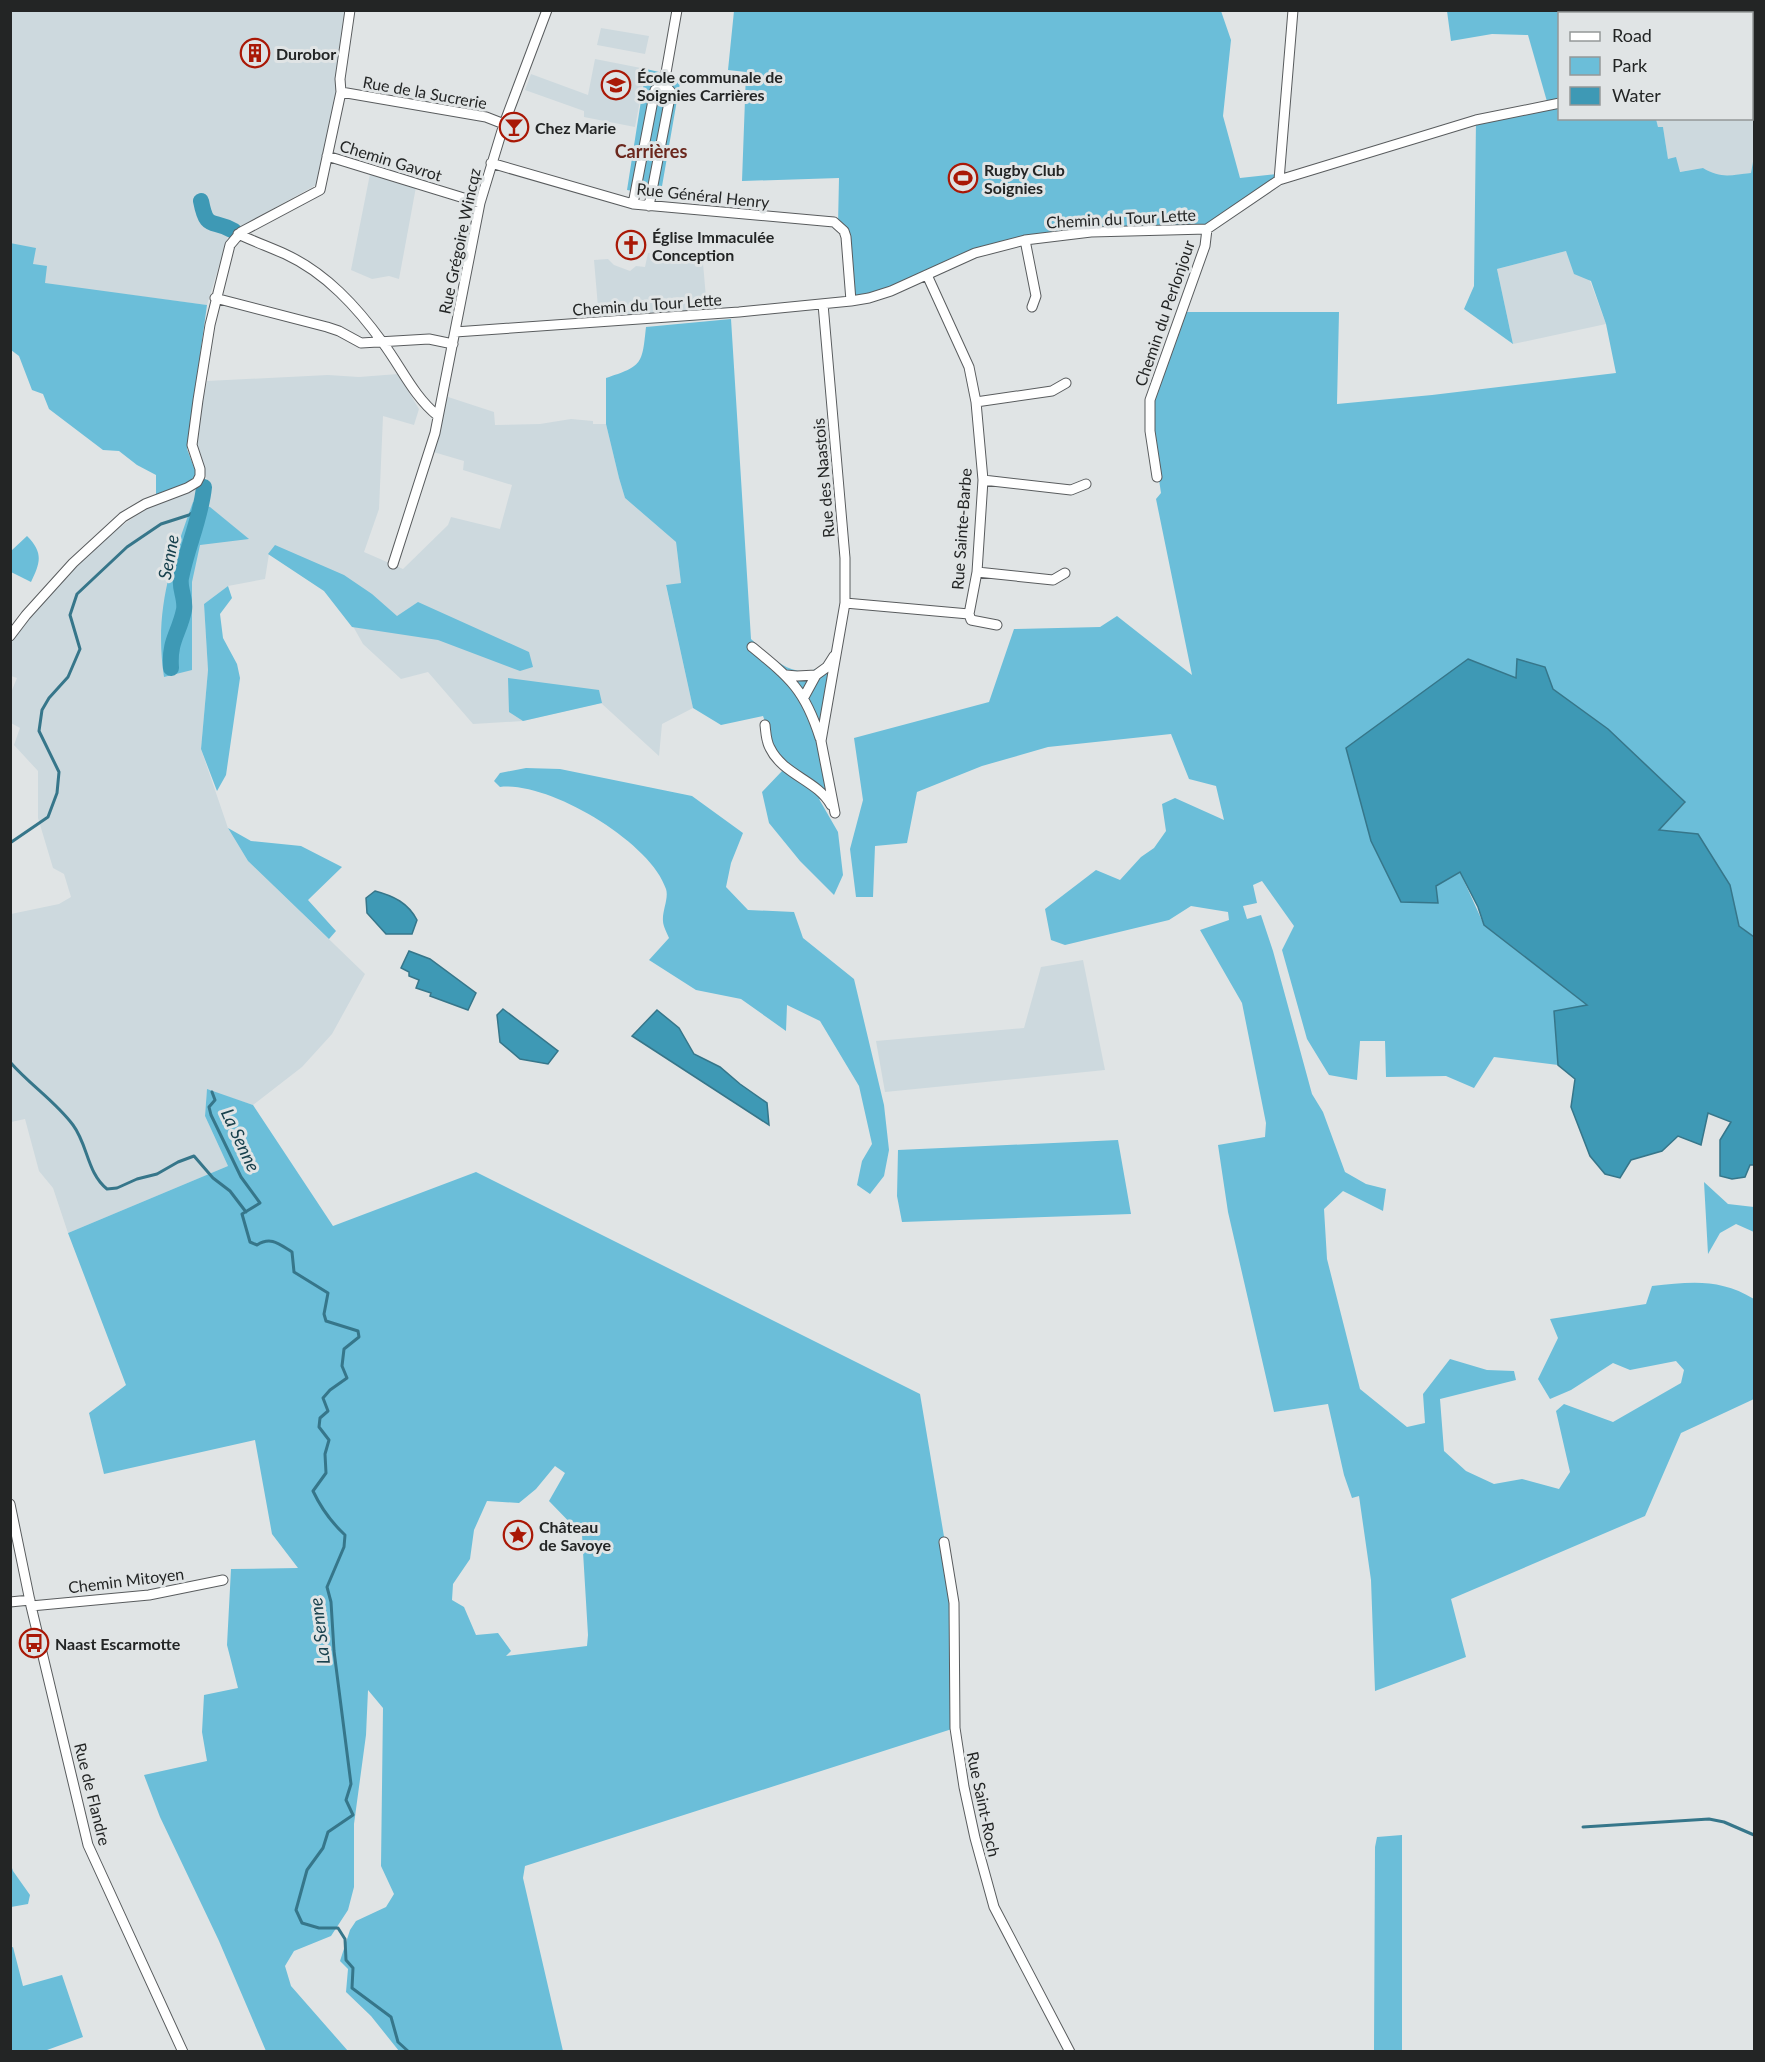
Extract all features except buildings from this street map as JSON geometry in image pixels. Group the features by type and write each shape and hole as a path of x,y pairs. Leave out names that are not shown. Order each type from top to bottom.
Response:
{"street":[{"path":"10,636 30,610 73,563 123,517 145,504 198,482 200,469 192,445 215,298 230,244 238,234 320,190 341,92 340,79 350,10"},
{"name":"Rue Grégoire Wincqz","path":"393,564 435,433 480,203 491,163 547,10"},
{"path":"633,204 656,90 664,84 677,10"},
{"path":"1279,180 1293,10"},
{"path":"649,206 671,92 664,84"},
{"name":"Rue de la Sucrerie","path":"341,92 486,117 504,124"},
{"name":"Chemin du Tour Lette","path":"455,332 570,325 851,301 879,295 975,252 1025,240 1091,232 1207,229 1279,180 1476,120 1558,103"},
{"name":"Chemin Gavrot","path":"327,156 480,203"},
{"name":"Rue Général Henry","path":"491,163 633,204 834,222 844,231 846,237 851,301"},
{"name":"Chemin du Perlonjour","path":"1157,477 1149,430 1151,425 1150,400 1205,246 1207,229"},
{"path":"238,234 285,254 323,278 348,300 382,342 421,400 438,416"},
{"path":"1025,240 1036,296 1032,307"},
{"name":"Rue Sainte-Barbe","path":"927,275 969,367 976,402 983,480 977,572 969,614 971,620 997,625"},
{"path":"215,298 327,327 361,344 429,339 453,344"},
{"name":"Rue des Naastois","path":"821,741 845,603 845,558 823,304"},
{"path":"976,402 1052,391 1066,382"},
{"path":"983,480 1071,490 1086,484"},
{"path":"977,572 1053,580 1065,573"},
{"name":"Rue Sainte-Barbe","path":"845,603 969,614"},
{"name":"Rue des Naastois","path":"752,647 786,675 804,697 821,741 835,813 830,802 813,786 780,763 770,748 765,725"},
{"name":"Rue des Naastois","path":"804,697 816,675 827,667 838,649"},
{"path":"786,675 816,675"},
{"path":"813,786 825,784 828,780"},
{"name":"Rue de Flandre","path":"10,1504 30,1603 88,1845 183,2052"},
{"name":"Rue Saint-Roch","path":"944,1542 954,1603 955,1728 973,1829 994,1907 1070,2052"},
{"name":"Chemin Mitoyen","path":"10,1602 30,1603 149,1595 224,1580"}],"shaded area":[{"name":"Durobor","path":"10,11 348,11 333,116 316,185 229,233 207,305 44,284 11,246"},
{"path":"601,28 649,36 645,54 597,45"},
{"name":"École communale de Soignies Carrières","path":"595,59 646,69 635,127 584,117 584,111 525,90 531,74 588,95"},
{"path":"1754,106 1754,156 1751,173 1715,175 1703,168 1679,172 1668,159 1663,127 1658,127 1656,120 1753,120"},
{"path":"370,174 416,187 399,279 389,276 372,279 351,270"},
{"path":"1566,251 1590,281 1606,324 1513,344 1497,269"},
{"path":"702,252 707,309 599,319 594,260 608,259 614,265 630,271 636,266 645,267 648,253"},
{"path":"398,374 419,409 414,425 383,416 379,509 364,552 403,569 448,525 451,517 500,529 512,485 463,470 464,461 430,451 442,395 494,412 495,425 540,424 571,419 593,421 593,424 606,424 625,498 676,542 681,583 666,586 693,708 662,724 659,756 601,703 523,721 473,724 428,672 401,679 363,644 354,628 324,591 269,554 265,579 228,586 204,604 208,670 201,749 228,828 248,861 365,974 332,1034 302,1067 253,1105 207,1090 205,1116 228,1166 68,1233 53,1188 39,1171 25,1119 11,1122 11,914 59,904 71,897 64,874 53,868 38,818 38,771 14,745 20,728 11,723 10,695 17,678 11,676 11,636 76,565 103,540 146,508 201,487 207,480 194,439 207,381"},
{"path":"1083,960 1105,1070 885,1092 876,1041 1024,1028 1041,967"}],"green space":[{"path":"734,11 1221,11 1231,40 1223,116 1240,178 1277,174 1274,179 1207,229 1025,240 851,301 846,240 838,225 839,178 742,181 746,72 728,70"},
{"path":"1447,11 1754,11 1754,106 1753,12 1558,12 1558,120 1656,120 1658,127 1663,127 1668,159 1676,157 1680,172 1703,168 1721,175 1751,173 1754,156 1754,937 1739,926 1730,885 1659,830 1685,803 1608,729 1553,689 1545,667 1517,659 1516,678 1436,886 1460,872 1484,925 1588,1006 1554,1012 1558,1065 1494,1057 1474,1088 1446,1076 1386,1077 1385,1041 1360,1041 1357,1080 1329,1075 1307,1039 1282,950 1294,926 1262,881 1253,885 1257,903 1243,906 1247,919 1261,915 1312,1094 1323,1112 1345,1172 1366,1184 1386,1189 1383,1211 1343,1191 1324,1209 1327,1259 1360,1389 1407,1427 1425,1423 1423,1394 1450,1359 1487,1370 1514,1371 1516,1380 1440,1399 1444,1451 1466,1471 1494,1484 1522,1479 1559,1489 1570,1472 1556,1411 1564,1404 1613,1422 1681,1383 1684,1370 1676,1361 1630,1370 1613,1363 1571,1390 1550,1399 1538,1379 1558,1338 1550,1319 1646,1304 1652,1286 1704,1283 1729,1288 1754,1299 1754,1399 1681,1433 1645,1516 1451,1599 1466,1657 1375,1691 1371,1580 1359,1496 1352,1498 1344,1475 1328,1404 1274,1412 1228,1212 1218,1145 1265,1137 1266,1123 1242,1003 1200,930 1229,920 1228,912 1191,906 1169,920 1065,945 1051,940 1045,909 1096,870 1120,880 1141,857 1154,848 1166,831 1162,804 1175,798 1224,820 1216,786 1189,779 1171,734 1048,747 982,766 917,792 907,843 875,846 873,897 856,897 850,849 863,800 854,738 989,702 1014,629 1100,627 1117,616 1192,675 1156,499 1161,493 1149,413 1182,312 1339,312 1337,404 1616,373 1606,324 1591,281 1574,274 1566,251 1497,269 1513,344 1464,309 1474,286 1476,120 1548,105 1528,35 1492,34 1451,41"},
{"path":"646,69 681,77 661,192 655,195 627,190"},
{"path":"10,243 36,248 33,264 47,266 45,283 207,305 187,449 195,470 195,480 156,496 156,475 137,465 119,451 103,450 49,409 43,394 32,390 19,356 11,350"},
{"path":"731,319 751,639 779,663 795,670 813,670 838,657 825,743 835,804 819,799 838,832 843,875 834,895 800,861 769,823 762,792 783,770 763,716 721,725 693,708 666,585 681,583 676,542 625,498 606,424 606,378 627,370 638,362 643,349 646,327"},
{"path":"193,502 210,507 249,539 200,545 192,582 192,670 164,677 161,630 166,588"},
{"path":"27,536 36,548 39,558 31,582 11,572 11,551"},
{"path":"275,545 344,575 372,594 397,616 418,602 529,652 533,667 520,671 438,640 352,627 324,591 268,554"},
{"path":"228,586 232,598 220,614 223,638 237,664 240,678 226,775 217,791 201,749 208,670 204,604"},
{"path":"508,678 599,690 602,703 523,721 509,712"},
{"path":"526,768 560,769 692,796 743,833 731,863 726,887 748,910 794,912 803,938 854,979 884,1105 889,1150 884,1176 870,1194 857,1185 862,1161 872,1144 859,1086 820,1021 787,1005 786,1031 741,999 696,990 649,960 669,938 663,921 667,893 657,871 620,834 570,804 520,788 500,787 494,781 500,773"},
{"path":"228,828 251,841 301,846 342,867 308,900 336,931 329,939 248,861"},
{"path":"207,1089 253,1105 333,1226 476,1172 920,1394 951,1578 952,1729 525,1866 523,1878 563,2051 399,2051 371,2016 346,1992 348,1969 340,1961 350,1930 356,1921 386,1907 394,1894 381,1866 383,1708 368,1690 366,1735 354,1824 354,1887 348,1910 331,1936 294,1951 285,1966 291,1986 348,2051 266,2051 219,1941 160,1817 144,1775 207,1761 202,1732 204,1695 238,1688 227,1645 231,1569 298,1568 272,1534 255,1440 104,1474 89,1413 126,1385 68,1233 228,1166 205,1116","holes":["555,1466 565,1473 549,1501 582,1535 587,1646 506,1656 511,1651 498,1633 476,1635 464,1607 452,1600 453,1584 470,1559 474,1530 487,1501 519,1503 536,1489"]},
{"path":"1118,1140 1131,1214 902,1222 897,1196 898,1150"},
{"path":"1704,1182 1728,1204 1754,1207 1754,1232 1736,1224 1720,1233 1708,1254"},
{"path":"1402,1835 1402,2051 1374,2051 1375,1847 1377,1837"},
{"path":"10,1862 13,1871 30,1895 28,1904 11,1907"},
{"path":"13,1947 23,1986 62,1975 83,2037 47,2051 11,2051 10,1948"}],"water":[{"path":"1468,659 1516,678 1517,659 1545,667 1553,689 1608,729 1685,802 1659,830 1698,834 1730,885 1739,926 1754,937 1754,1165 1750,1165 1745,1177 1732,1179 1720,1176 1720,1140 1731,1122 1708,1113 1701,1145 1678,1136 1662,1151 1631,1160 1620,1178 1605,1174 1590,1156 1571,1107 1575,1079 1558,1065 1554,1011 1587,1005 1484,925 1478,907 1460,872 1436,886 1438,903 1401,902 1371,841 1346,748"},
{"path":"375,891 394,898 409,909 417,920 412,934 386,934 367,913 366,898"},
{"path":"409,951 430,959 476,993 468,1010 430,996 431,993 416,988 419,980 409,976 409,972 401,968"},
{"path":"503,1009 558,1051 548,1064 520,1059 500,1042 497,1015"},
{"path":"657,1010 679,1028 694,1054 720,1067 767,1103 769,1125 632,1036"}],"waterway":[{"name":"Senne","path":"201,201 208,221 234,231"},
{"name":"Senne","path":"171,668 173,644 184,610 181,578 204,487"},
{"path":"10,843 48,817 57,793 59,772 39,731 42,710 49,698 68,677 80,649 70,615 77,594 127,547 161,524 189,515 201,507"},
{"path":"10,1062 73,1125 95,1175 107,1189 117,1188 137,1179 157,1174 194,1156 213,1178 230,1191 246,1212"},
{"name":"La Senne","path":"212,1092 215,1100 209,1107 211,1115 241,1177 260,1203 242,1214 250,1242 257,1245 271,1241 292,1252 294,1272 328,1293 324,1314 326,1321 358,1331 359,1337 344,1349 342,1366 347,1378 323,1398 328,1411 320,1418 319,1427 329,1440 325,1454 326,1473 313,1491 319,1503 345,1535 344,1547 327,1587 331,1602 334,1651 351,1784 346,1800 353,1815 328,1832 323,1848 307,1870 296,1910 302,1923 319,1928 338,1928 345,1939 346,1960 353,1968 352,1988 391,2017 398,2042 409,2052"},
{"path":"1583,1827 1709,1819 1724,1822 1754,1835"}],"place":[{"name":"Durobor","path":"255,53"},
{"name":"École communale de Soignies Carrières","path":"616,85"},
{"name":"Chez Marie","path":"514,127"},
{"name":"Rugby Club Soignies","path":"963,178"},
{"name":"Église Immaculée Conception","path":"631,245"},
{"name":"Château de Savoye","path":"518,1535"},
{"name":"Naast Escarmotte","path":"34,1643"}],"district":[{"name":"Carrières","path":"651,151"}]}
